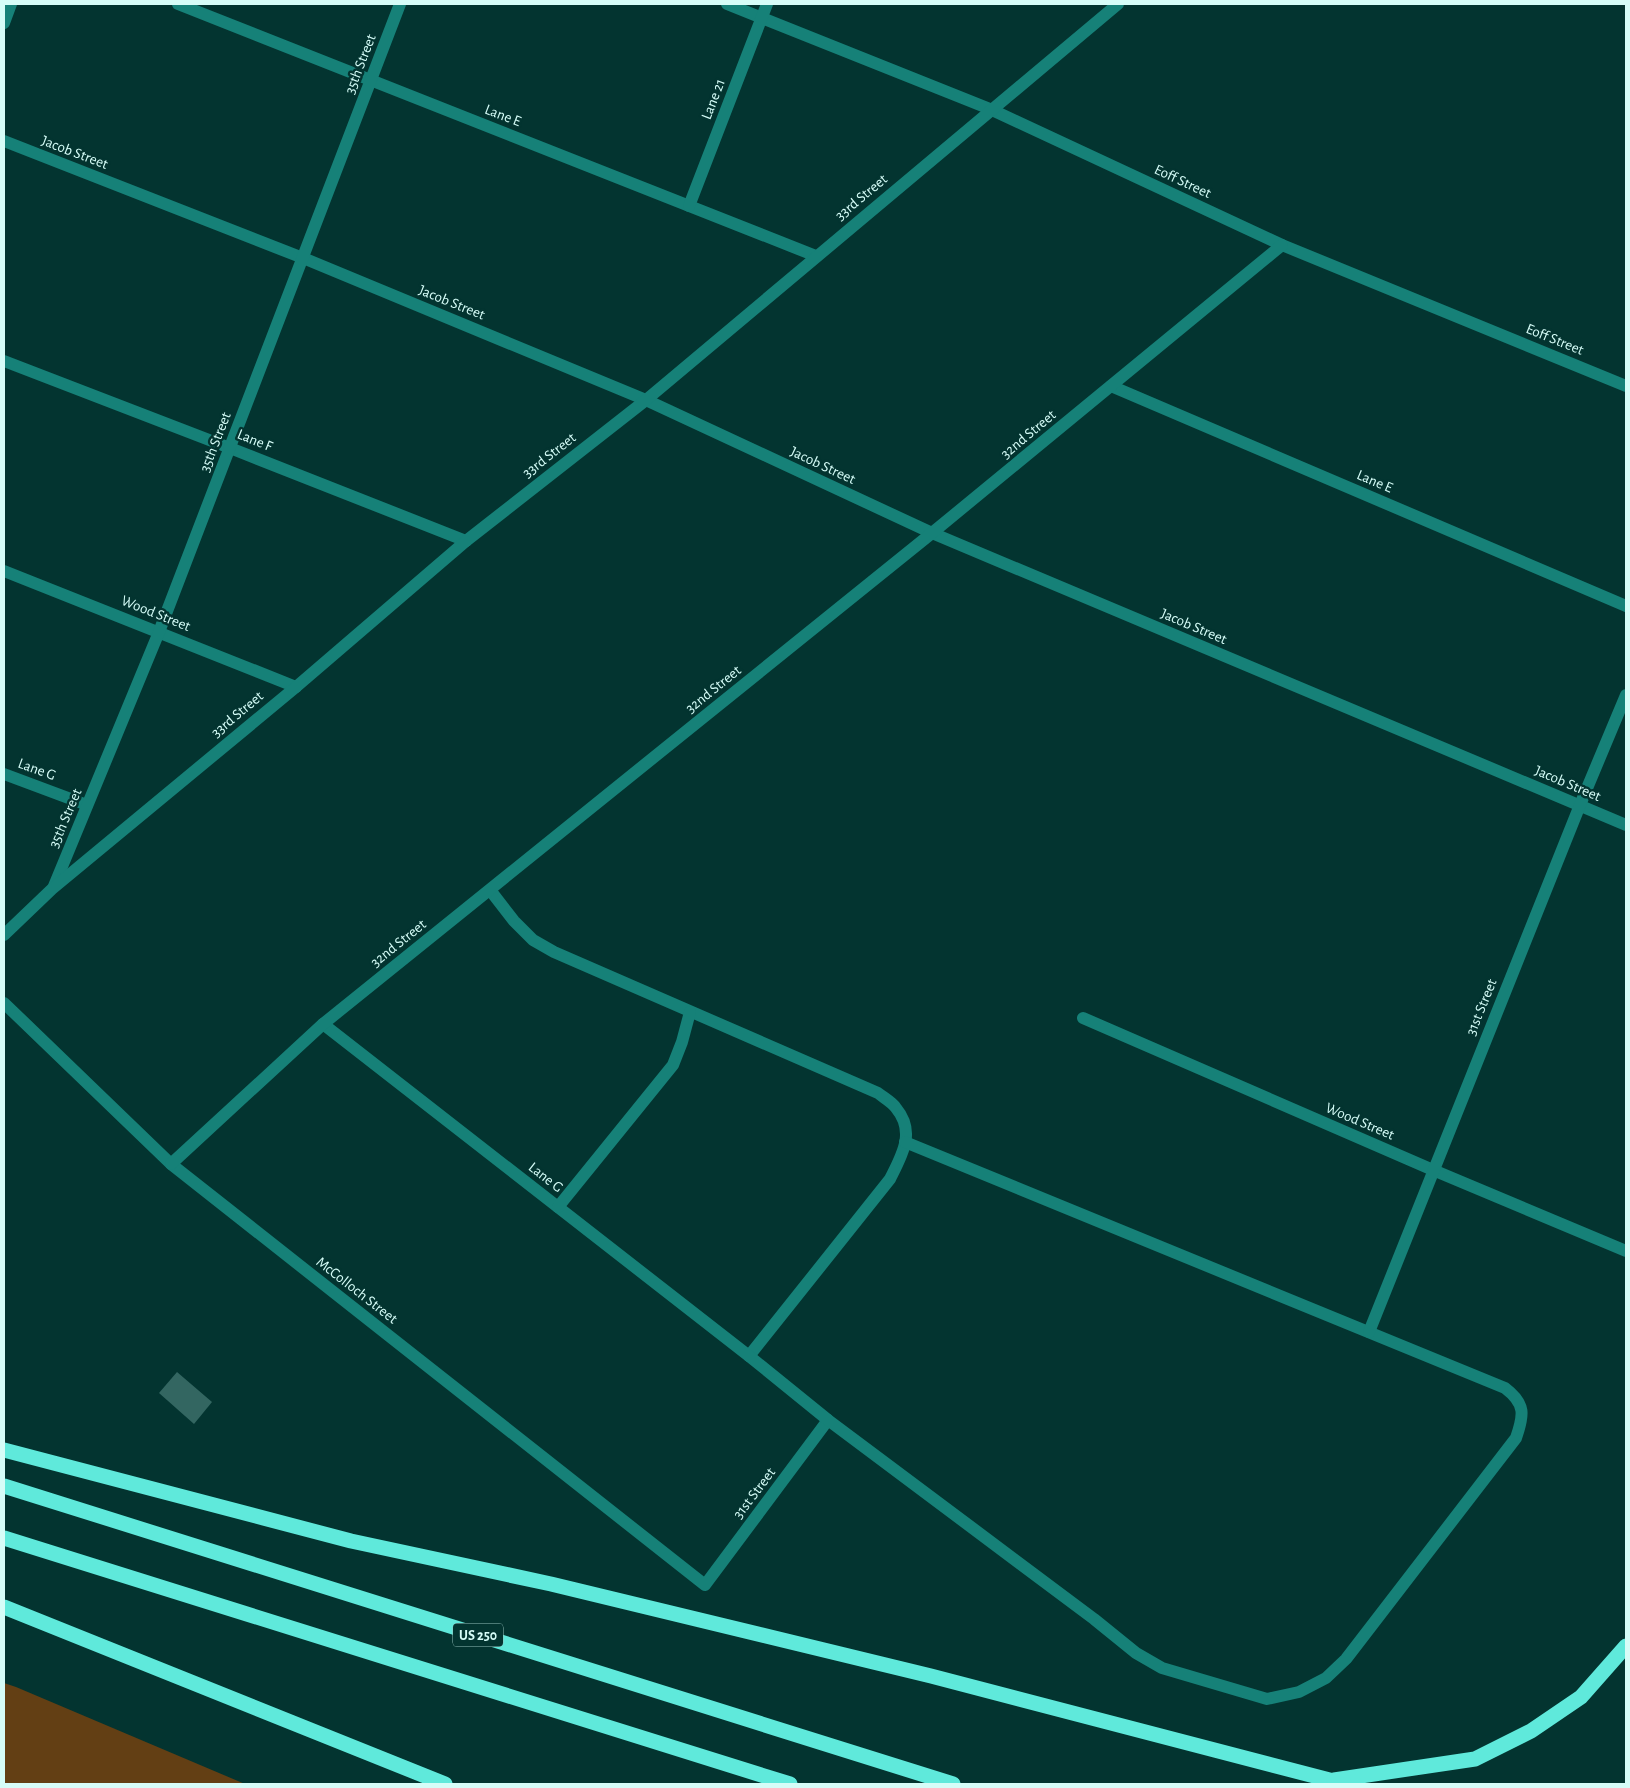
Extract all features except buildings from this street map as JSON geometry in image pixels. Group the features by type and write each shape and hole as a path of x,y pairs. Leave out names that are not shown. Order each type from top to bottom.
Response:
{"highway":[{"path":"4,1450 351,1541 551,1584 922,1674 1338,1782 1475,1759 1531,1731 1581,1697 1626,1646"},
{"name":"US 250","path":"4,1486 953,1784"},
{"path":"4,1538 790,1784"},
{"path":"4,1608 446,1784"}],"street":[{"path":"4,23 11,4"},
{"name":"Lane E","path":"178,4 816,256"},
{"name":"35th Street","path":"52,889 159,632 400,4"},
{"name":"Eoff Street","path":"727,4 990,109 1282,245 1626,386"},
{"name":"Lane 21","path":"689,206 767,4"},
{"name":"33rd Street","path":"4,935 52,889 296,687 466,541 646,400 990,109 1118,4"},
{"name":"Jacob Street","path":"4,141 303,258 646,400 932,533 1626,825"},
{"name":"32nd Street","path":"171,1164 323,1024 932,533 1282,245"},
{"name":"Lane F","path":"4,361 466,541"},
{"name":"Lane E","path":"1111,386 1626,606"},
{"name":"Wood Street","path":"4,571 296,687"},
{"name":"31st Street","path":"1369,1332 1580,805 1626,695"},
{"name":"Lane G","path":"4,774 87,805"},
{"path":"490,890 514,921 533,940 554,952 878,1093 896,1108 907,1130 903,1153 890,1179 749,1356"},
{"name":"McColloch Street","path":"4,1003 171,1164 705,1585"},
{"path":"558,1208 673,1065 682,1042 690,1012"},
{"name":"Wood Street","path":"1082,1018 1626,1251"},
{"name":"Lane G","path":"323,1024 749,1356 828,1420 1086,1613 1136,1653 1162,1668 1267,1699 1299,1692 1326,1678 1346,1659 1516,1438 1523,1417 1516,1397 1505,1388 905,1142"},
{"name":"31st Street","path":"705,1585 828,1420"}],"shaded area":[{"path":"4,1683 16,1687 245,1784 4,1784"}]}
